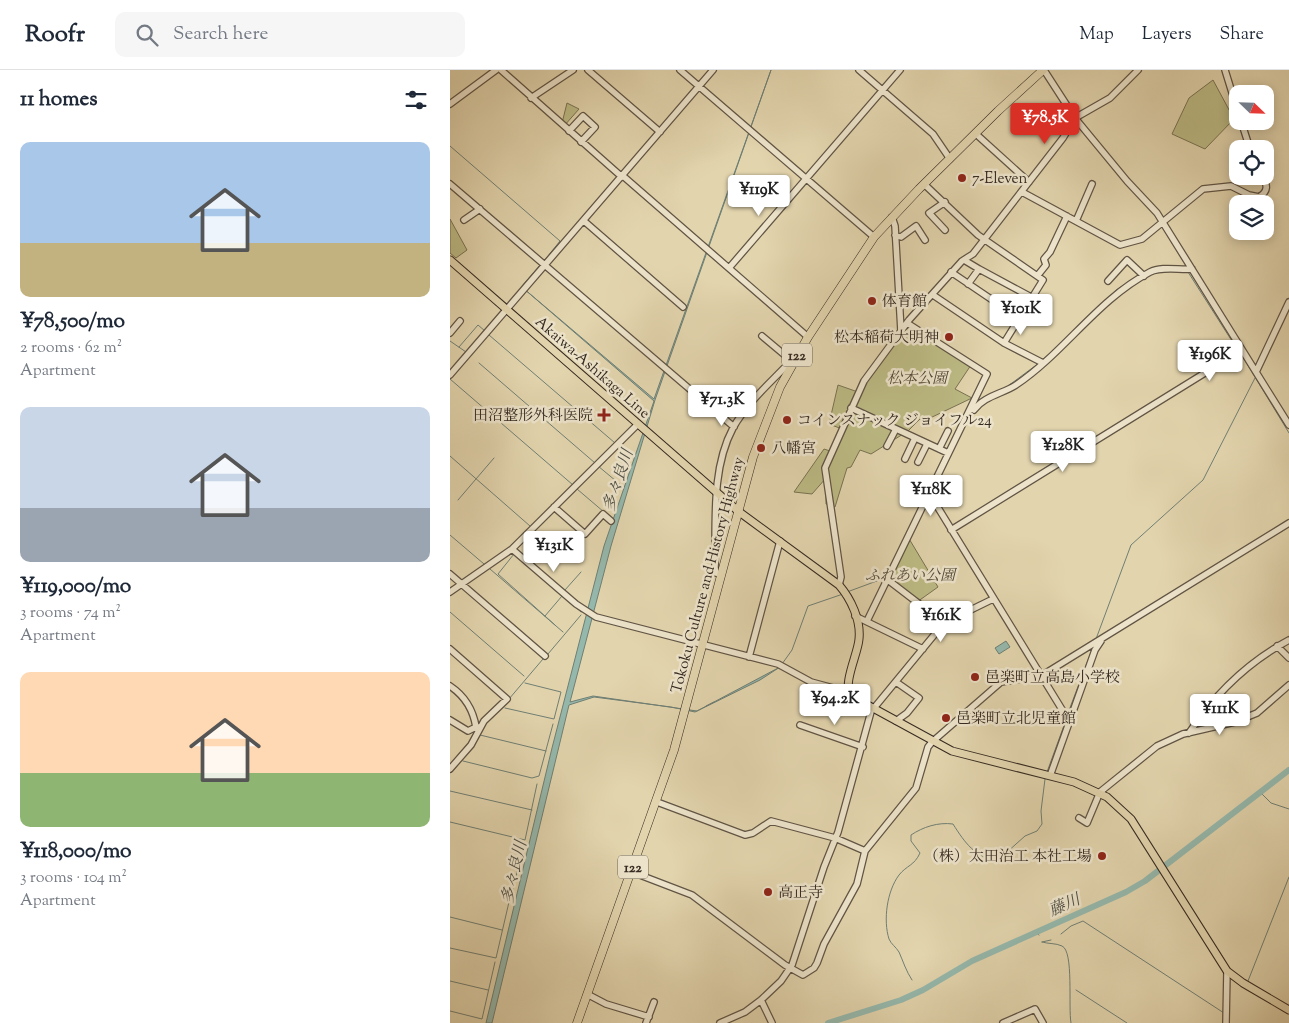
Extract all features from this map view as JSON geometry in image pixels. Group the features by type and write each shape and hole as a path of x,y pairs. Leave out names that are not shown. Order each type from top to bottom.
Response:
{"highway":[{"name":"Tokoku Culture and History Highway","path":"577,1023 657,802 685,708 760,435 793,362 874,237 950,158 1044,70"}],"main road":[{"name":"Akaiwa-Ashikaga Line","path":"451,263 738,511 839,585 849,597 855,616 859,640 848,683 848,692"},
{"path":"848,692 932,742 957,753 1082,784 1100,792 1126,813 1227,971 1236,979 1289,1010"}],"street":[{"path":"450,104 496,70"},
{"path":"501,70 808,337"},
{"path":"532,98 573,70"},
{"path":"588,70 660,132"},
{"path":"680,70 874,237"},
{"path":"450,375 714,70"},
{"path":"859,70 933,134 950,158"},
{"path":"729,268 900,70"},
{"path":"1044,70 1075,118 1163,221 1289,425"},
{"path":"839,585 841,577 825,474 851,408 864,381 907,323 951,272 973,254 1063,138 1075,118 1110,98 1138,70"},
{"path":"1225,70 1230,85"},
{"path":"569,131 583,116 595,127 582,142"},
{"path":"976,134 1029,182"},
{"path":"450,184 734,427"},
{"path":"924,184 984,239 1043,280 1004,343"},
{"path":"1076,221 1092,184"},
{"path":"1022,192 1120,245 1142,239 1203,189 1231,186 1249,195 1259,197 1266,191 1267,185"},
{"path":"944,202 929,214 945,230"},
{"path":"464,220 480,209"},
{"path":"1038,275 1046,265 1044,259 1050,252 1067,216"},
{"path":"892,217 895,235 901,331"},
{"path":"584,221 683,308"},
{"path":"895,235 901,237 916,226 925,240"},
{"path":"964,260 1031,297"},
{"path":"1108,281 1127,260 1144,276"},
{"path":"974,410 981,402 1016,385 1043,363 1108,300 1144,276 1152,271 1192,268"},
{"path":"968,284 980,269"},
{"path":"951,272 1019,318"},
{"path":"933,295 1004,343 1043,363"},
{"path":"1256,372 1289,302"},
{"path":"450,332 460,321"},
{"path":"867,621 987,374 907,323"},
{"path":"721,574 716,573 715,568 717,493 724,451 734,427 752,402 788,364 793,362 762,336"},
{"path":"951,530 1242,350"},
{"path":"851,408 948,453"},
{"path":"450,592 512,549 554,507 641,427"},
{"path":"887,446 896,429"},
{"path":"939,449 948,432"},
{"path":"905,460 915,438"},
{"path":"918,462 927,444"},
{"path":"929,493 1041,676 1066,716 1070,719"},
{"path":"554,507 584,534 603,514 611,521"},
{"path":"632,872 692,895 790,969 803,975 814,968 817,963 824,944 857,884 865,851 916,788 928,746 932,742 1001,682 1041,676 1289,523"},
{"path":"749,657 780,541"},
{"path":"512,549 586,612 596,617 784,666 811,682 848,692"},
{"path":"450,574 545,656"},
{"path":"888,580 944,624"},
{"path":"720,1023 745,1012 761,1000 790,969 835,838 873,708 944,624 993,599"},
{"path":"855,616 923,649"},
{"path":"1047,775 1095,650 1101,640"},
{"path":"1189,732 1202,713 1230,683 1277,646 1289,640"},
{"path":"1277,646 1289,658"},
{"path":"450,649 507,699 478,727 468,732 450,720"},
{"path":"896,682 919,698 907,713 896,721"},
{"path":"1079,818 1087,822 1100,792 1157,746 1189,732 1235,722 1257,713 1289,685"},
{"path":"450,687 473,710 478,727 471,745 450,769"},
{"path":"800,725 863,746"},
{"path":"657,802 745,835 753,833 771,820 835,838 865,851"},
{"path":"1226,1023 1227,971"},
{"path":"588,994 606,1004 647,1020 654,1002"},
{"path":"761,1000 772,1023"},
{"path":"1003,1023 1036,1009 1043,1023"}],"green space":[{"path":"1213,80 1229,110 1229,124 1205,149 1172,134 1189,98"},
{"path":"567,103 579,109 564,126 562,123"},
{"path":"450,219 467,250 456,258 450,253"},
{"name":"松本公園","path":"906,324 971,365 955,389 972,398 928,419 920,419 908,431 871,454 860,450 851,467 847,468 835,507 826,504 826,478 812,494 794,492 824,449 833,452 842,429 829,424 838,385 858,392"},
{"name":"ふれあい公園","path":"908,537 938,587 917,602 888,580"}],"water":[{"path":"771,70 655,400 611,546 570,702 593,696 654,705 594,697 569,705 492,1023 486,1023 552,748 604,546 654,401 523,288 654,399"},
{"path":"1006,641 1010,647 999,654 995,648"},
{"path":"780,667 760,680 695,712 675,708 697,711"}],"waterway":[{"path":"450,146 560,241 544,261"},
{"path":"524,287 522,286 541,264"},
{"path":"1188,272 1237,349"},
{"path":"1071,333 1116,290 1130,281"},
{"path":"459,347 478,325 485,331"},
{"name":"多々良川","path":"489,335 615,443"},
{"path":"450,341 466,352"},
{"path":"1042,360 1052,352"},
{"path":"1241,354 1289,433"},
{"path":"479,363 595,463"},
{"path":"1008,386 1039,363"},
{"path":"1096,639 1131,545 1203,480 1255,378"},
{"path":"450,379 573,485"},
{"path":"976,404 982,398 991,394"},
{"path":"450,456 530,526"},
{"path":"458,500 494,458"},
{"name":"多々良川","path":"598,466 622,486"},
{"name":"多々良川","path":"577,489 604,512"},
{"path":"511,545 524,534"},
{"path":"450,535 484,564"},
{"path":"892,576 904,551"},
{"path":"514,554 498,574 555,625"},
{"path":"490,569 563,632"},
{"path":"565,590 581,572"},
{"path":"847,592 885,578"},
{"path":"450,588 457,584"},
{"path":"782,664 792,650 808,606 843,594"},
{"path":"545,616 562,596"},
{"path":"572,604 581,612"},
{"path":"450,612 524,676"},
{"path":"548,654 581,615"},
{"path":"1068,713 1093,647"},
{"path":"509,699 543,659"},
{"path":"505,708 554,719 561,692 525,683"},
{"path":"706,706 714,702"},
{"path":"1047,772 1066,720"},
{"path":"463,761 532,778 539,776 553,724"},
{"path":"480,735 546,751"},
{"name":"藤川","path":"828,1023 901,1000 923,990 972,961 1126,892 1145,881 1289,770"},
{"path":"912,980 899,952 889,939 886,923 887,906 895,882 899,875 915,861 920,853 911,841 911,835 931,826 953,824 971,848 977,853 997,861 1025,836 1037,831 1042,824 1041,811 1045,779"},
{"name":"多々良川","path":"450,822 525,840 537,784"},
{"path":"450,791 532,810"},
{"path":"1261,793 1271,803 1289,809"},
{"name":"多々良川","path":"511,898 524,842"},
{"path":"1248,981 1289,877"},
{"name":"多々良川","path":"450,948 496,958 509,902"},
{"path":"450,917 502,930"},
{"path":"1061,934 1071,926 1083,921 1224,1013"},
{"name":"藤川","path":"1035,932 1039,935"},
{"path":"1042,942 1051,940"},
{"path":"1042,942 1060,945 1066,950 1069,968 1071,1023"},
{"path":"450,1011 482,1019 495,962"},
{"path":"450,981 488,990"},
{"path":"1076,990 1127,1023"}],"place":[{"name":"7-Eleven","path":"962,178"},
{"name":"体育館","path":"872,301"},
{"name":"松本稲荷大明神","path":"949,337"},
{"name":"田沼整形外科医院","path":"604,415"},
{"name":"コインスナック ジョイフル24","path":"787,420"},
{"name":"八幡宮","path":"761,448"},
{"name":"邑楽町立高島小学校","path":"975,677"},
{"name":"邑楽町立北児童館","path":"946,718"},
{"name":"（株）太田治工 本社工場","path":"1102,856"},
{"name":"高正寺","path":"768,892"}]}
